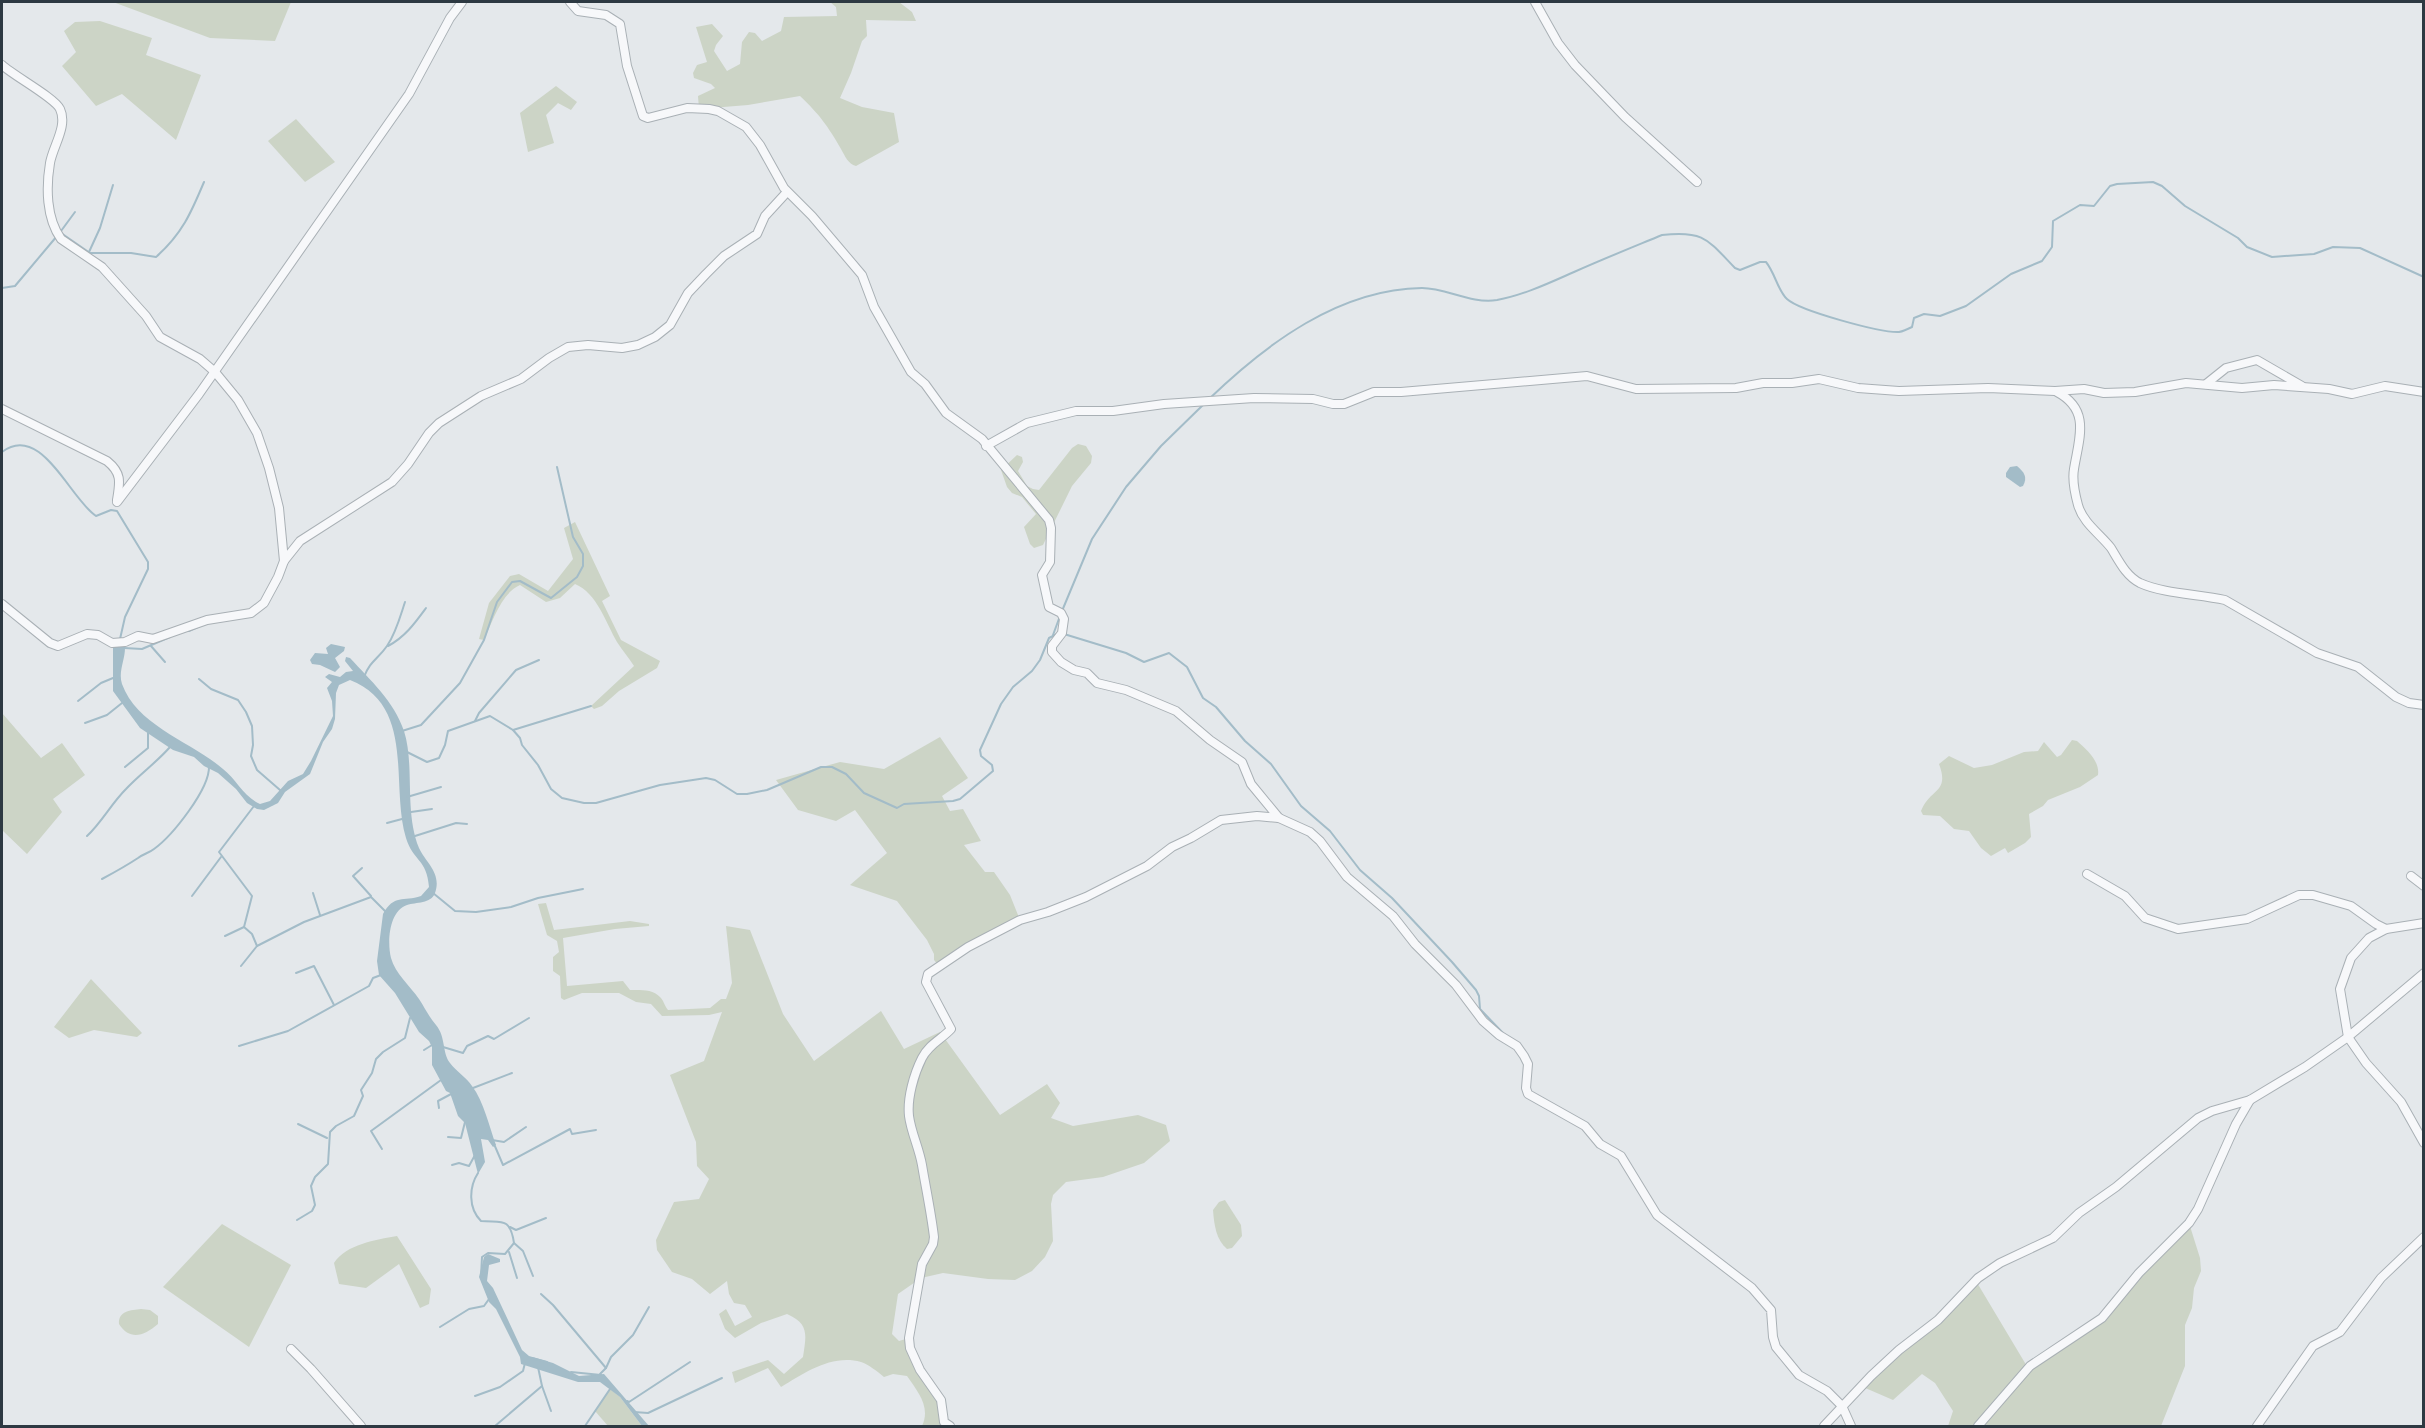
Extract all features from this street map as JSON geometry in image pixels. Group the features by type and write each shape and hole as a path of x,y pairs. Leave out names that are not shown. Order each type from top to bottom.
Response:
{"street":[{"path":"2,409 116,468 120,481 117,502 215,372 409,94 450,18 462,2"},
{"path":"570,2 578,11 606,15 620,24 627,66 644,116 648,118 687,108 718,111 746,127 787,192 812,216 862,275 874,307 900,358 925,384 946,412 982,439 1040,507 1049,520 1051,528 1050,561 1042,575 1049,607 1061,614 1064,619 1062,633 1054,641 1052,652 1060,662 1074,670 1087,673 1097,683 1126,690 1176,711 1210,740 1242,762 1251,784 1279,818"},
{"path":"1535,2 1558,43 1575,65 1625,117 1697,182"},
{"path":"2,65 17,78 53,99 60,108 63,118 50,162 47,198 57,233 61,239 102,267 146,316 160,337 200,359 215,372 238,400 257,433 279,508 284,561"},
{"path":"2,604 50,643 58,646 87,634 98,635 112,643 125,642 138,636 153,639 207,620 251,613 264,603 284,561 300,541 392,482 439,423 481,396 521,379 568,347 588,345 622,348 638,345 655,337 670,325 688,293 724,256 758,234 765,216 787,192"},
{"path":"2206,384 2226,368 2257,360 2304,387"},
{"path":"986,446 1027,423 1076,411 1113,411 1164,404 1254,398 1313,399 1344,404 1374,392 1401,392 1587,376 1636,389 1736,388 1762,383 1792,383 1819,379 1858,388 1899,391 1988,387 2055,391 2084,389 2104,393 2135,392 2186,383 2241,388 2262,385 2304,387 2352,394 2385,386 2424,392"},
{"path":"2055,391 2073,404 2078,411 2080,445 2074,470 2078,507 2132,577 2141,583 2189,596 2209,596 2225,600 2317,653 2358,667 2409,703 2424,705"},
{"path":"950,1426 944,1422 941,1400 920,1370 909,1338 922,1264 933,1244 934,1237 929,1197 923,1182 922,1164 909,1116 909,1102 922,1058 928,1048 951,1029 926,982 928,974 968,946 1020,920 1086,897 1147,866 1172,847 1221,820 1257,816 1279,818 1310,832 1320,841 1353,884 1393,916 1414,944 1456,986 1483,1021 1517,1046 1528,1064 1526,1088 1528,1094 1586,1126 1600,1144 1622,1156 1657,1215 1752,1288 1767,1304 1773,1316 1773,1337 1776,1347 1799,1375 1827,1391 1842,1406 1851,1426"},
{"path":"2087,874 2125,896 2145,918 2178,929 2247,918 2299,895 2313,895 2351,906 2386,929"},
{"path":"2411,876 2424,886"},
{"path":"2424,923 2386,929 2369,938 2351,958 2342,982 2340,997 2348,1037 2366,1063 2401,1102 2424,1143"},
{"path":"1824,1426 1899,1350 1938,1320 1984,1273 2012,1256 2053,1238 2079,1213 2115,1187 2198,1118 2212,1111 2250,1100 2305,1067 2348,1037 2424,973"},
{"path":"1978,1426 2031,1366 2102,1318 2139,1273 2189,1223 2198,1209 2236,1124 2250,1100"},
{"path":"2257,1426 2313,1346 2340,1332 2381,1278 2424,1237"},
{"path":"291,1349 361,1426"}],"shaded area":[{"path":"113,2 291,2 275,41 210,38"},
{"path":"830,2 899,2 912,12 916,21 866,20 867,36 862,41 840,98 862,107 894,113 899,142 856,166 847,159 823,121 800,96 748,105 699,109 698,96 715,88 711,84 694,78 693,73 697,65 707,62 696,27 712,24 723,36 714,51 727,71 740,64 742,42 749,32 755,33 762,41 781,31 784,17 837,16 836,7"},
{"path":"100,21 152,38 146,55 201,75 176,140 122,94 96,106 62,66 76,52 64,31 75,22"},
{"path":"556,86 577,102 571,110 558,103 546,115 554,143 528,152 520,113"},
{"path":"296,119 335,162 305,182 268,141"},
{"path":"1078,444 1086,446 1092,456 1091,463 1072,486 1043,545 1034,548 1030,544 1024,527 1036,514 1022,497 1012,493 1007,487 1001,470 1017,455 1022,457 1023,462 1018,471 1027,486 1039,490 1072,448"},
{"path":"575,522 610,596 602,601 621,640 660,661 657,668 619,691 602,706 594,709 591,706 634,666 617,642 595,601 583,588 575,584 560,598 546,602 520,585 502,601 484,640 479,639 489,603 510,576 519,574 548,591 573,559 564,528"},
{"path":"2,713 41,758 62,743 85,775 53,799 62,812 27,854 2,830"},
{"path":"940,737 968,778 942,796 950,811 963,809 981,841 964,845 985,872 994,872 1010,895 1020,920 939,966 934,960 934,954 927,940 897,901 850,885 887,853 855,810 836,821 798,810 776,780 840,762 884,769"},
{"path":"2072,740 2077,741 2092,756 2097,765 2098,775 2080,787 2048,800 2043,806 2029,814 2031,837 2008,853 2005,848 1991,856 1981,848 1969,831 1954,829 1940,816 1923,815 1921,811 1929,798 1941,786 1942,773 1939,764 1949,756 1974,768 1992,765 2024,752 2038,751 2044,742 2057,757"},
{"path":"546,903 554,930 630,921 649,924 649,926 563,938 567,986 623,981 630,990 646,990 657,994 668,1010 710,1008 721,999 726,999 732,983 726,926 750,930 783,1014 814,1061 881,1011 904,1049 940,1032 1000,1115 1047,1084 1060,1103 1051,1118 1073,1126 1138,1115 1166,1125 1170,1141 1144,1163 1103,1177 1066,1182 1053,1195 1051,1204 1053,1241 1045,1257 1032,1271 1015,1280 943,1273 921,1278 898,1294 892,1334 899,1341 909,1338 946,1417 944,1426 922,1426 924,1406 907,1376 893,1374 884,1377 861,1362 839,1361 819,1366 781,1387 768,1368 735,1383 732,1372 768,1360 784,1374 803,1357 805,1331 803,1326 787,1314 761,1323 735,1338 725,1329 719,1314 726,1309 735,1326 752,1317 745,1305 734,1303 729,1294 727,1281 710,1294 692,1279 672,1272 657,1250 656,1240 674,1202 699,1199 709,1179 697,1166 696,1142 670,1075 704,1061 722,1012 709,1015 662,1016 651,1004 636,1002 619,993 582,993 564,1000 561,998 560,976 553,971 553,957 559,952 557,941 547,935 538,904"},
{"path":"91,979 142,1033 137,1037 94,1030 69,1038 54,1027"},
{"path":"1225,1200 1241,1225 1242,1236 1232,1248 1227,1249 1218,1236 1213,1210 1219,1202"},
{"path":"2189,1223 2200,1258 2201,1271 2194,1288 2192,1308 2185,1325 2185,1366 2161,1426 1948,1426 1953,1411 1935,1383 1922,1374 1893,1400 1863,1387 1976,1281 2028,1368 2094,1325"},
{"path":"222,1224 291,1265 249,1347 163,1287"},
{"path":"397,1236 431,1289 429,1304 420,1308 399,1264 366,1288 339,1284 334,1263 346,1251 362,1244"},
{"path":"150,1310 158,1316 158,1324 142,1334 132,1335 123,1329 119,1320 126,1312"},
{"path":"610,1389 620,1397 642,1426 608,1426 595,1411"}],"water":[{"path":"2017,466 2025,477 2023,486 2020,487 2006,477 2010,467"},
{"path":"120,644 125,648 122,684 129,699 152,722 223,769 249,797 260,804 270,801 288,781 303,774 311,761 333,716 332,701 327,688 332,682 325,677 329,674 340,677 346,672 353,671 345,661 346,657 350,658 388,701 400,720 407,745 414,834 419,848 435,874 437,886 433,897 423,902 407,905 396,914 389,944 391,958 399,974 439,1030 446,1055 452,1066 472,1086 483,1107 496,1145 493,1147 488,1140 481,1139 485,1162 478,1174 465,1123 458,1116 450,1093 446,1091 432,1065 432,1047 419,1032 395,993 379,975 377,961 383,914 395,901 421,896 429,887 426,871 406,838 402,817 397,749 393,727 384,708 371,692 350,680 339,685 332,729 323,742 310,774 285,792 278,803 264,810 257,809 247,803 236,789 218,773 204,766 194,757 173,750 140,728 113,691 113,647"},
{"path":"331,644 345,647 344,651 335,658 340,667 335,672 312,664 310,660 315,653 328,654 326,648"},
{"path":"488,1254 500,1259 500,1262 489,1265 487,1281 493,1288 522,1350 529,1356 553,1363 579,1376 604,1374 649,1426 642,1426 620,1397 600,1382 578,1382 521,1364 520,1357 496,1309 489,1302 479,1277 484,1257"}],"waterway":[{"path":"61,233 90,253 131,253 156,257 173,240 185,222 204,182"},
{"path":"1209,399 1231,378 1280,340 1333,309 1362,298 1391,291 1422,288 1440,290 1477,300 1497,300 1536,288 1662,235 1687,234 1704,239 1740,270 1766,262 1784,296 1795,304 1859,325 1901,332 1912,327 1914,318 1924,314 1940,316 1966,306 2011,274 2042,261 2052,247 2053,221 2080,205 2094,206 2110,186 2117,184 2153,182 2162,186 2185,206 2238,238 2247,247 2272,257 2314,254 2333,247 2360,248 2424,277"},
{"path":"89,252 100,228 113,185"},
{"path":"61,231 75,212"},
{"path":"2,288 15,286 57,236"},
{"path":"1062,611 1092,539 1126,487 1161,446 1205,403"},
{"path":"2,452 16,445 29,447 54,466 86,507 96,516 111,510 117,511 148,562 148,569 125,617 120,639"},
{"path":"402,731 421,725 460,683 484,640 497,602 512,582 520,581 551,598 577,577 583,566 583,554 573,537 557,467"},
{"path":"364,677 369,667 390,641 405,602"},
{"path":"388,646 405,634 426,608"},
{"path":"1053,635 1060,616"},
{"path":"183,631 200,626"},
{"path":"407,752 427,762 439,758 448,731 490,716 513,730 520,738 522,745 538,765 551,789 562,798 584,803 596,803 660,785 706,778 715,780 737,794 747,794 767,790 821,767 832,767 846,774 864,793 897,808 904,804 953,801 960,799 993,771 992,765 981,756 980,750 1001,704 1013,687 1032,671 1040,660 1049,638 1059,633"},
{"path":"1064,634 1126,653 1144,662 1169,653 1187,667 1203,698 1216,707 1245,741 1271,764 1301,806 1330,831 1360,870 1392,898 1452,962 1476,990 1480,1009 1503,1033"},
{"path":"124,648 142,649 170,637"},
{"path":"151,646 165,662"},
{"path":"475,721 479,713 516,670 539,660"},
{"path":"78,701 101,683 113,678"},
{"path":"199,679 211,689 238,700 252,726 251,756 257,770 280,790"},
{"path":"85,723 107,715 122,703"},
{"path":"513,730 591,706"},
{"path":"125,767 148,748 148,733"},
{"path":"87,836 131,784 170,747"},
{"path":"102,879 162,843 197,799 208,776 209,766"},
{"path":"407,797 441,787"},
{"path":"254,806 219,852 252,896 244,927 252,934 257,946"},
{"path":"411,812 432,809"},
{"path":"387,823 402,819"},
{"path":"415,836 456,823 467,824"},
{"path":"192,896 221,857"},
{"path":"362,868 353,876 371,896"},
{"path":"433,893 455,911 476,912 511,907 538,898 583,889"},
{"path":"313,893 320,915"},
{"path":"241,966 257,946 304,922 371,897 385,911"},
{"path":"225,936 244,927"},
{"path":"296,973 314,966 334,1005"},
{"path":"239,1046 288,1031 369,986 373,978 381,975"},
{"path":"297,1220 312,1211 315,1205 311,1186 315,1177 328,1164 330,1132 354,1116 363,1096 361,1090 372,1073 376,1059 405,1038 410,1018"},
{"path":"443,1047 463,1053 467,1046 488,1036 494,1039 529,1018"},
{"path":"424,1050 432,1045"},
{"path":"473,1088 512,1073"},
{"path":"382,1149 371,1131 441,1080"},
{"path":"439,1108 438,1101 453,1093"},
{"path":"448,1137 461,1138 465,1122"},
{"path":"298,1124 327,1138"},
{"path":"492,1140 504,1142 526,1127"},
{"path":"494,1144 503,1165 570,1129 572,1134 596,1130"},
{"path":"452,1165 459,1163 469,1166 475,1155"},
{"path":"478,1173 471,1197 477,1216 481,1221 507,1225 514,1243 505,1254 488,1253 482,1257 481,1276"},
{"path":"510,1227 516,1230 546,1218"},
{"path":"514,1243 523,1251 533,1276"},
{"path":"509,1252 517,1278"},
{"path":"541,1294 606,1368"},
{"path":"440,1327 469,1309 484,1306 489,1299"},
{"path":"600,1374 611,1357 633,1335 649,1307"},
{"path":"532,1358 547,1362"},
{"path":"627,1401 629,1402 690,1362"},
{"path":"475,1396 500,1387 523,1371 525,1363"},
{"path":"495,1426 542,1386 538,1367"},
{"path":"571,1372 601,1375"},
{"path":"634,1412 648,1413 722,1378"},
{"path":"542,1386 551,1411"},
{"path":"585,1426 610,1389"}]}
